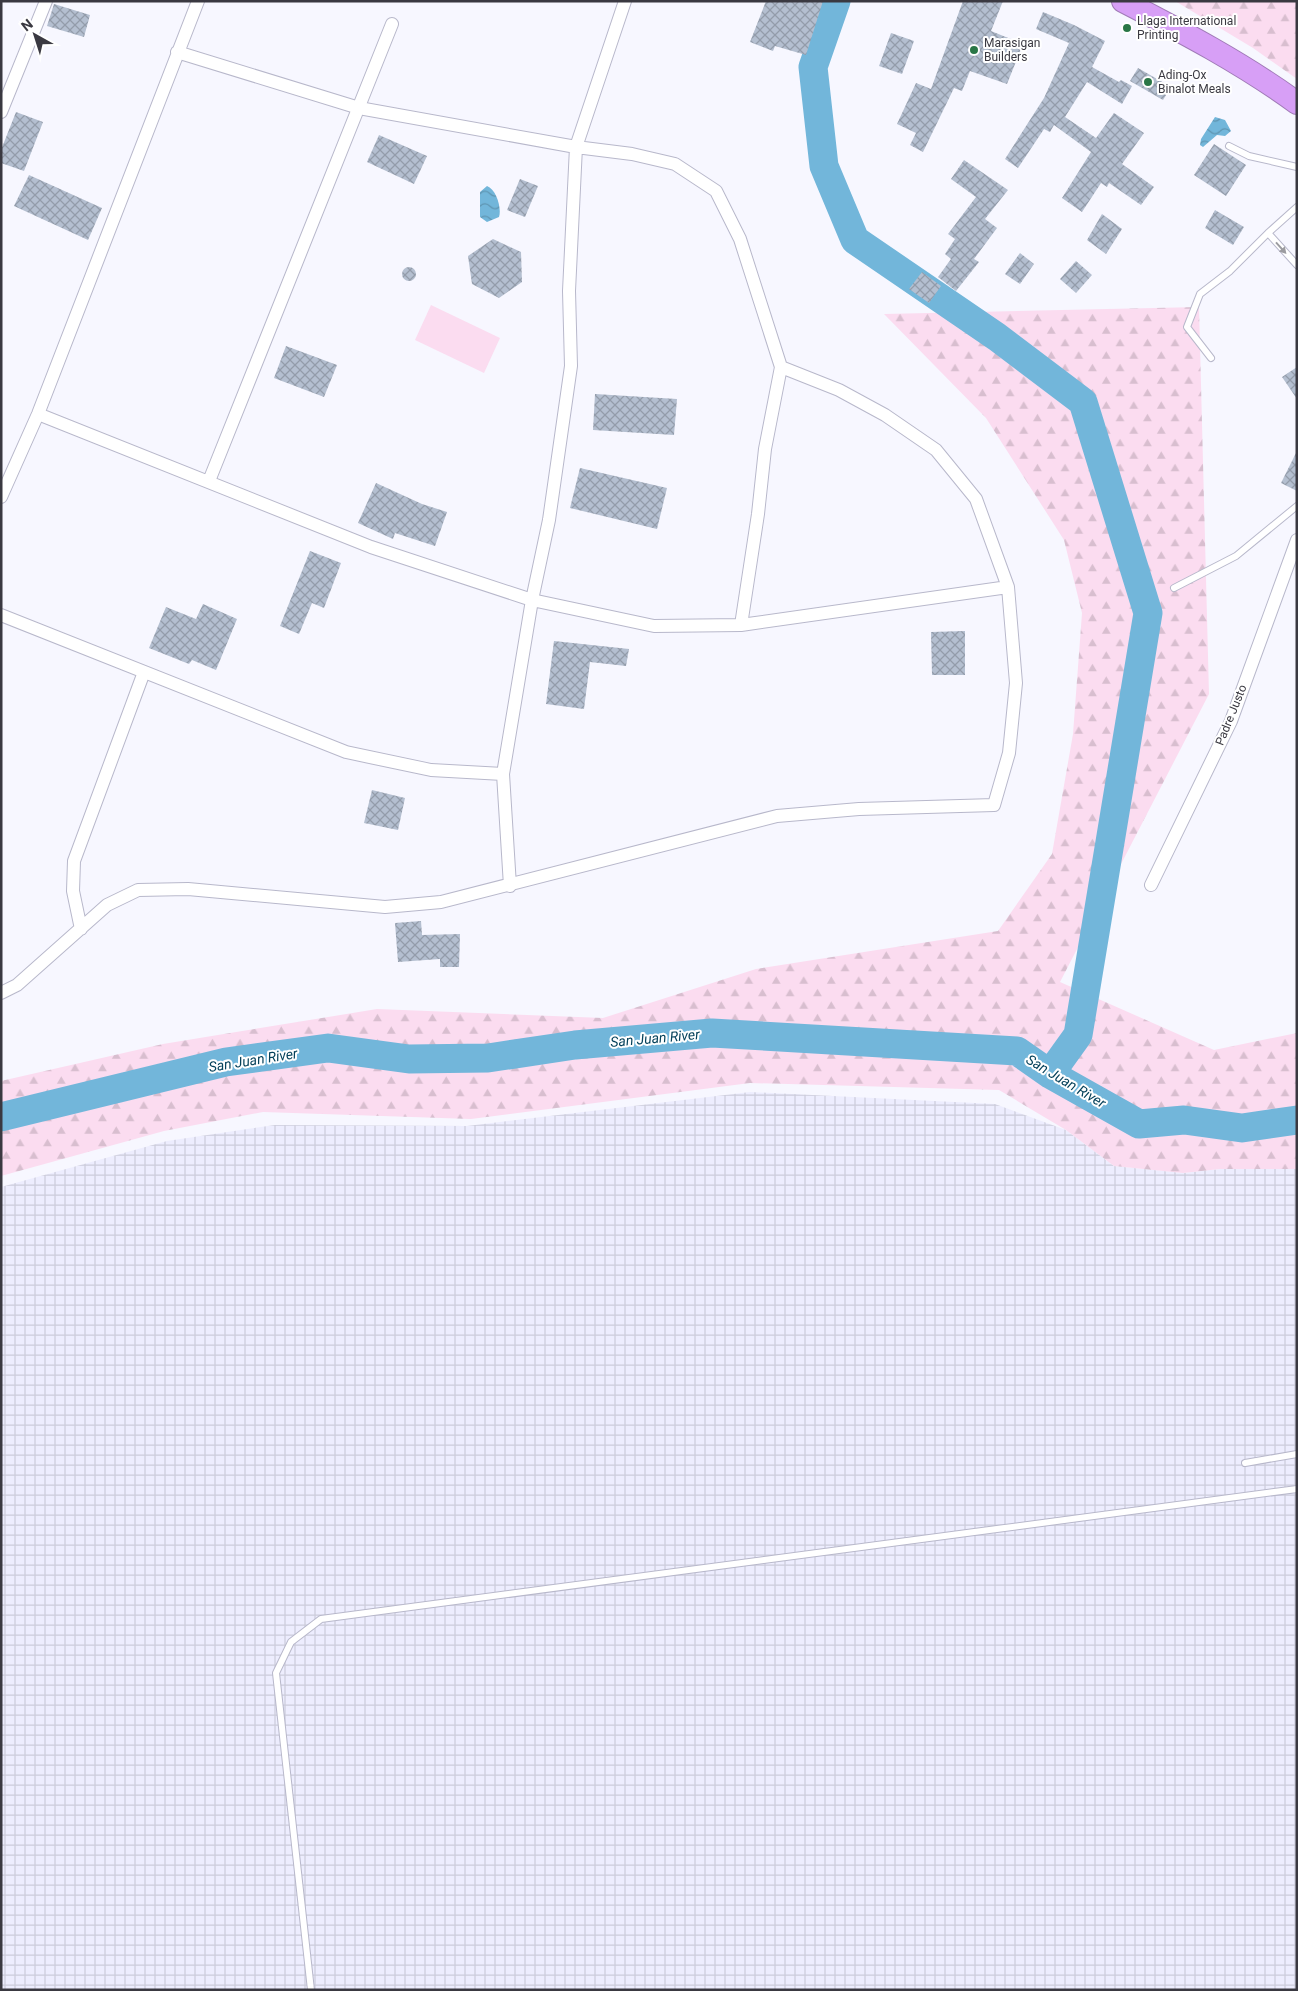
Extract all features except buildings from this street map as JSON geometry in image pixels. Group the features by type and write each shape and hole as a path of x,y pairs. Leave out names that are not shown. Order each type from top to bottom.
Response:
{"highway":[{"path":"1123,1 1234,61 1297,103"}],"street":[{"path":"1,112 46,1"},
{"path":"1,497 38,414 198,1"},
{"path":"510,886 503,774 532,600 550,520 571,366 569,291 576,147 625,1"},
{"path":"209,481 392,24"},
{"path":"177,52 359,108 576,147 632,154 676,164 716,191 740,239 781,367 765,449 758,514 741,625"},
{"path":"1,993 17,985 107,905 138,890 188,889 385,906 441,902 510,886 777,816 859,809 994,805 1009,753 1016,683 1008,587 976,499 936,450 885,415 839,390 781,367"},
{"path":"38,414 371,547 532,600 654,626 741,625 1008,587"},
{"name":"Padre Justo","path":"1151,885 1231,720 1297,540"},
{"path":"1,615 346,752 431,770 503,774"},
{"path":"81,929 73,891 74,861 144,672"}],"lane":[{"path":"1229,146 1249,156 1297,166"},
{"path":"1211,358 1187,327 1200,294 1230,271 1297,207"},
{"path":"1268,233 1297,265"},
{"path":"1174,588 1236,556 1297,506"},
{"path":"1245,1464 1297,1454"},
{"path":"311,1990 276,1673 291,1642 321,1620 1297,1489"}],"shaded area":[{"path":"750,1092 995,1104 1066,1130 1114,1166 1183,1173 1220,1169 1297,1169 1297,1990 1,1990 1,1187 167,1141 275,1125 467,1126"}],"green space":[{"path":"1175,1 1297,1 1297,79 1253,48"},
{"path":"431,305 500,338 484,373 415,340"},
{"path":"1199,307 1209,694 1060,982 1214,1050 1297,1033 1297,1169 1220,1169 1183,1173 1114,1166 1066,1130 999,1090 750,1083 471,1119 263,1112 164,1131 1,1176 1,1081 163,1044 377,1009 603,1018 756,969 998,931 1052,854 1073,734 1082,613 1064,540 986,418 884,314"}],"water":[{"path":"1215,117 1225,120 1231,131 1225,136 1217,135 1203,147 1200,145 1201,139"},
{"path":"487,186 496,195 500,213 499,217 487,222 480,217 480,192"}],"waterway":[{"path":"836,1 813,67 824,166 855,240 997,337 1083,402 1148,613 1078,1035 1050,1074"},
{"name":"San Juan River","path":"1,1117 226,1062 328,1048 409,1059 488,1058 575,1045 712,1033 1017,1051 1050,1074 1139,1124 1184,1120 1242,1128 1297,1120"}],"place":[{"name":"Llaga International Printing","path":"1127,28"},
{"name":"Marasigan Builders","path":"974,50"},
{"name":"Ading-Ox Binalot Meals","path":"1148,82"}]}
